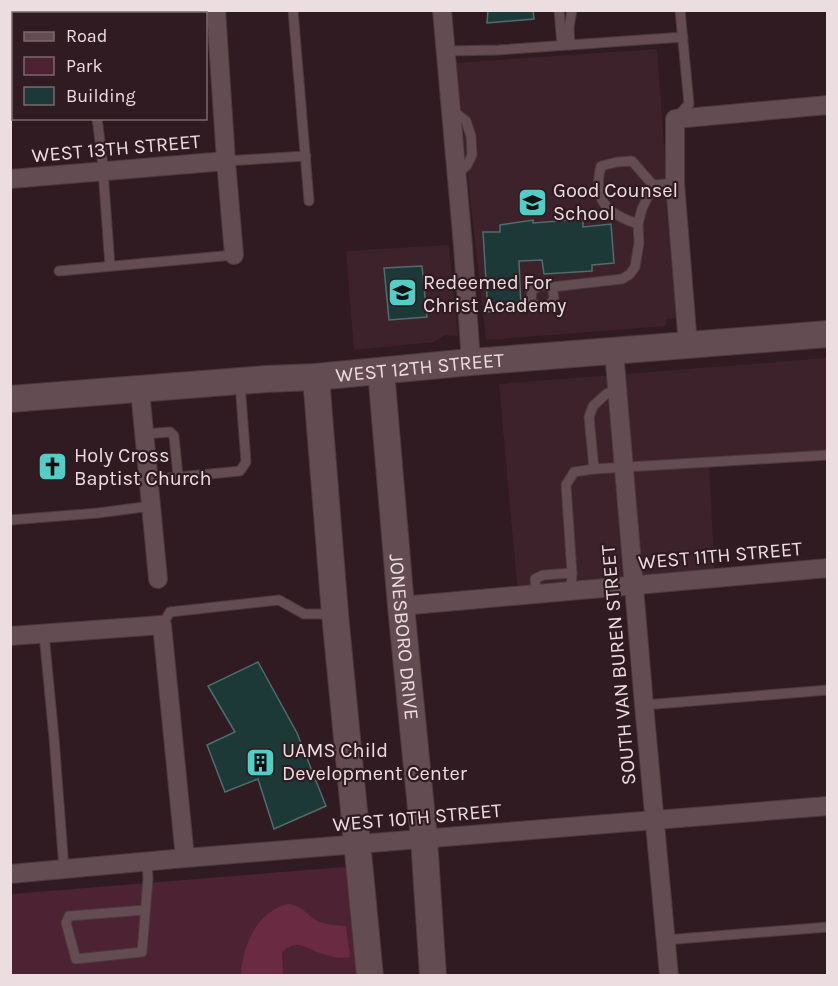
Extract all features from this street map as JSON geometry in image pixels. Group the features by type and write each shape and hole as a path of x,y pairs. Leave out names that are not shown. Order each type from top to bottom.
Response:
{"street":[{"path":"216,10 234,255"},
{"path":"442,10 471,362"},
{"path":"688,345 675,183 675,119 828,105"},
{"name":"WEST 13TH STREET","path":"10,179 226,161"},
{"name":"WEST 12TH STREET","path":"10,399 316,377 471,362 828,334"},
{"name":"SOUTH VAN BUREN STREET","path":"614,351 669,975"},
{"name":"JONESBORO DRIVE","path":"381,371 424,839 433,975"},
{"path":"316,377 335,614 370,975"},
{"path":"140,390 158,579"},
{"name":"WEST 11TH STREET","path":"401,606 536,594 572,582 634,585 828,568"},
{"path":"10,636 162,625 185,858"},
{"name":"WEST 10TH STREET","path":"10,874 828,806"}],"lane":[{"path":"292,10 309,201"},
{"path":"559,10 566,45"},
{"path":"566,45 572,10"},
{"path":"675,119 689,104 680,10"},
{"path":"446,51 498,50 683,37"},
{"path":"97,120 110,266"},
{"path":"226,161 306,156"},
{"path":"638,224 621,219 605,206 598,185 601,166 632,161 653,185"},
{"path":"653,185 675,183"},
{"path":"552,287 622,279 630,274 635,267 639,243 638,224 653,185"},
{"path":"59,271 234,255"},
{"path":"148,480 240,471 246,462 239,381"},
{"path":"594,469 589,417 592,406 617,388"},
{"path":"144,434 170,432 174,436 178,476"},
{"path":"572,582 566,485 574,472 828,455"},
{"path":"10,520 151,506"},
{"path":"162,625 170,612 279,600 304,614 335,614"},
{"path":"44,634 64,869"},
{"path":"644,705 828,690"},
{"path":"145,910 69,916 66,923 76,959 142,952 148,879 147,861"},
{"path":"665,940 828,927"}],"shaded area":[{"path":"657,49 677,318 666,319 666,326 486,340 455,63"},
{"name":"Redeemed For Christ Academy","path":"449,245 458,336 445,335 434,342 354,350 346,251"},
{"path":"827,358 827,455 709,463 715,578 518,595 499,384"},
{"path":"288,904 301,908 317,921 346,926 350,957 331,957 295,945 283,951 283,975 241,975 244,953 253,931 268,914"}],"green space":[{"path":"345,867 350,879 361,975 11,976 11,894"}],"building":[{"path":"488,10 533,10 534,19 487,23"},
{"path":"583,219 583,227 611,224 614,263 592,265 592,271 544,274 542,260 519,261 521,308 488,312 483,232 500,232 500,225 533,220 533,223"},
{"name":"Redeemed For Christ Academy","path":"422,266 427,317 389,320 384,268"},
{"name":"UAMS Child Development Center","path":"258,662 297,733 326,806 274,829 258,779 225,792 207,745 235,732 208,686"}],"place":[{"name":"Good Counsel School","path":"532,202"},
{"name":"Redeemed For Christ Academy","path":"402,293"},
{"name":"Holy Cross Baptist Church","path":"53,467"},
{"name":"UAMS Child Development Center","path":"261,762"}]}
